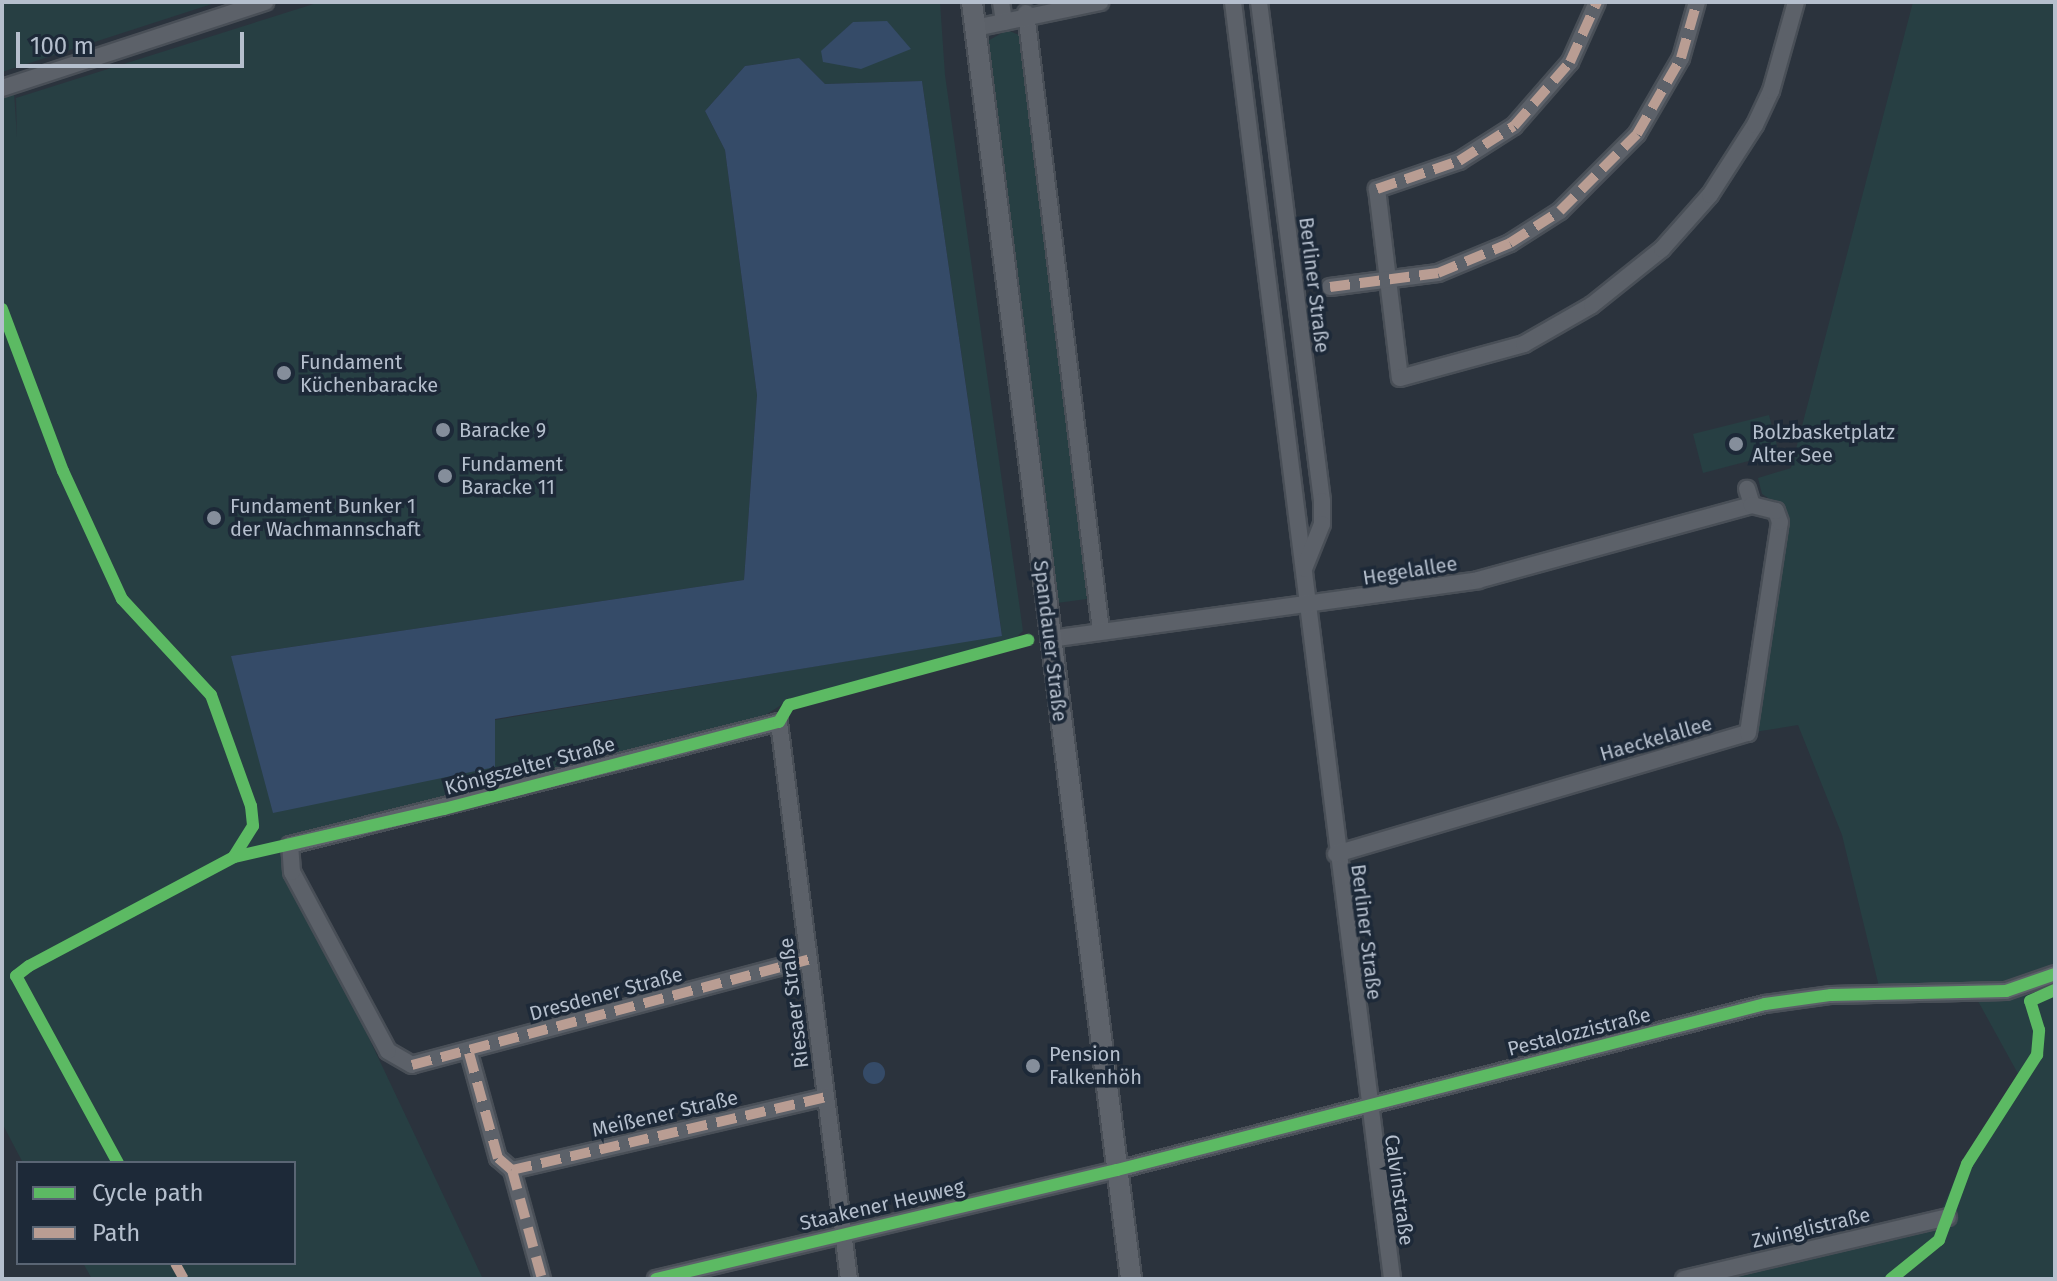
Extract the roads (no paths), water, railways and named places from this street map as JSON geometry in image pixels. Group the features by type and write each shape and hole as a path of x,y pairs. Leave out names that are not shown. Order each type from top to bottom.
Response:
{"main road":[{"name":"Spandauer Straße","path":"972,2 1131,1279"}],"street":[{"path":"2,88 265,2"},
{"path":"1001,2 1004,22"},
{"path":"975,28 1004,22 1026,13 1100,2"},
{"name":"Berliner Straße","path":"1233,2 1367,1107"},
{"name":"Berliner Straße","path":"1259,2 1322,501 1322,524 1303,570"},
{"path":"1597,2 1570,62 1514,126 1459,161 1377,189 1400,378 1524,344 1592,305 1662,249 1710,195 1771,91 1796,2"},
{"path":"1330,287 1388,280 1472,261 1510,243 1582,193 1617,160 1663,95 1681,58 1697,2"},
{"path":"1026,13 1101,631"},
{"name":"Hegelallee","path":"1050,639 1307,607 1478,580 1750,497"},
{"name":"Haeckelallee","path":"1336,854 1748,733 1780,522 1776,511 1750,497"},
{"name":"Riesaer Straße","path":"779,722 849,1279"},
{"name":"Königszelter Straße","path":"412,1065 388,1051 292,872 290,845 779,722"},
{"name":"Dresdener Straße","path":"412,1065 469,1053 809,959"},
{"name":"Pestalozzistraße","path":"1117,1170 1765,1004 1831,995 2006,991 2055,974"},
{"path":"469,1053 498,1158 512,1170 542,1279"},
{"name":"Meißener Straße","path":"512,1170 826,1097"},
{"name":"Calvinstraße","path":"1367,1107 1392,1279"},
{"name":"Staakener Heuweg","path":"656,1279 1117,1170"},
{"name":"Zwinglistraße","path":"1684,1279 1948,1217"}],"water":[{"path":"887,21 911,49 861,69 823,62 821,51 853,22"},
{"path":"799,58 825,84 922,81 1002,636 495,719 495,767 273,813 231,656 744,580 757,395 725,150 705,111 745,66"},
{"path":"870,1062 878,1062 885,1073 878,1084 870,1084 863,1077 863,1069"}],"place":[{"name":"Fundament Küchenbaracke","path":"284,373"},
{"name":"Baracke 9","path":"443,430"},
{"name":"Bolzbasketplatz Alter See","path":"1736,444"},
{"name":"Fundament Baracke 11","path":"445,476"},
{"name":"Fundament Bunker 1 der Wachmannschaft","path":"214,518"},
{"name":"Pension Falkenhöh","path":"1033,1066"}]}
